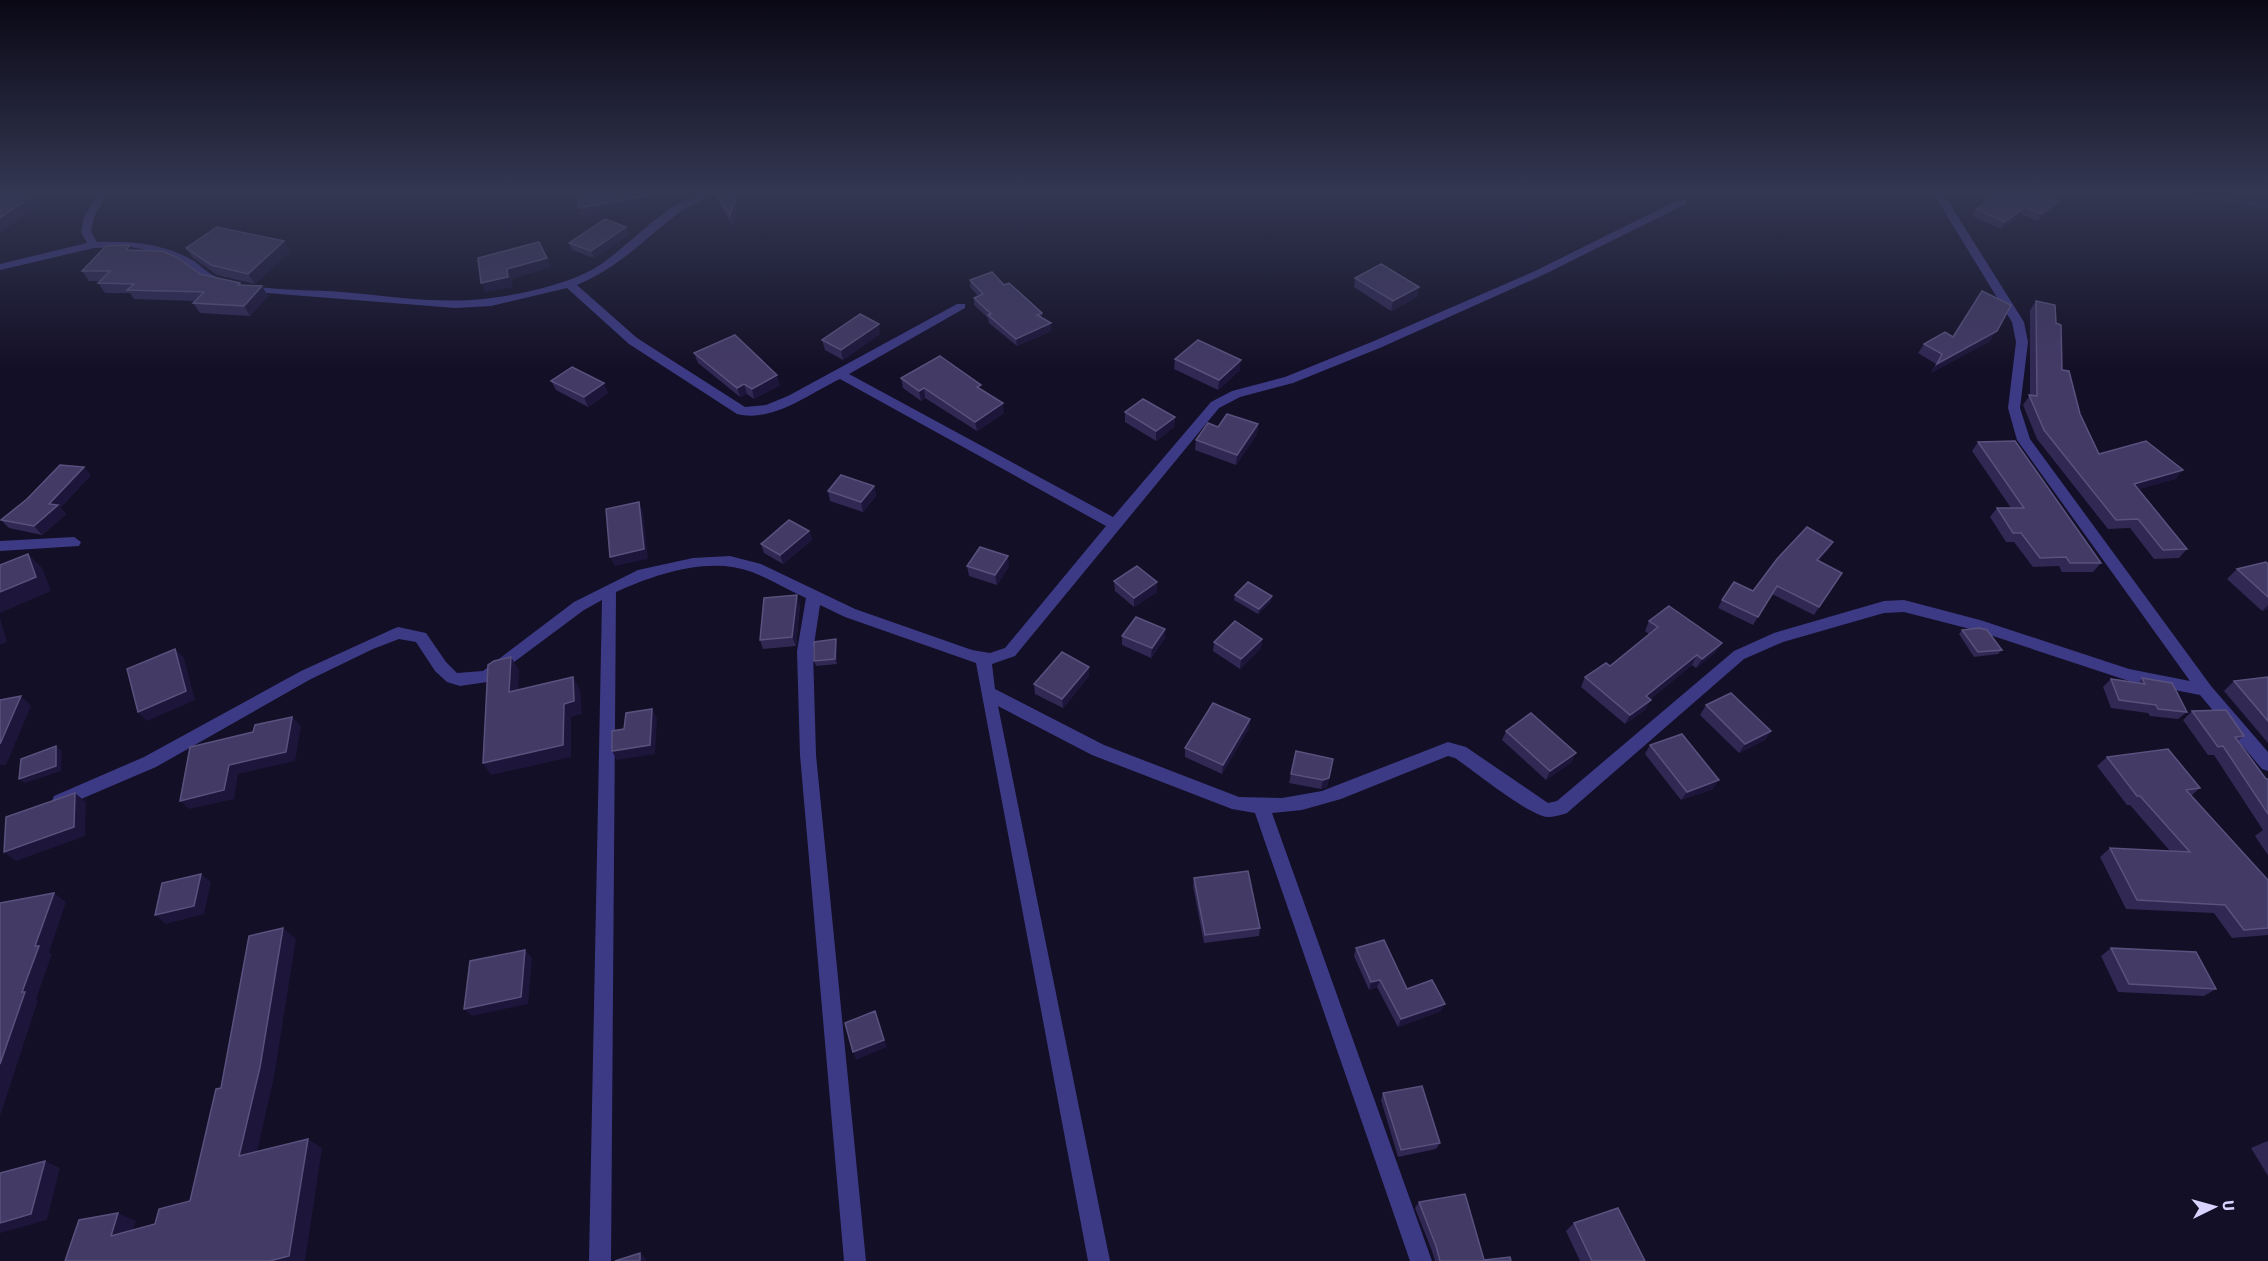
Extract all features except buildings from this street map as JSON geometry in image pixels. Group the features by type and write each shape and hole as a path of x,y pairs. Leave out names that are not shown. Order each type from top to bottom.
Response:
{"street":[{"path":"0,267 65,252"},
{"path":"165,252 189,263 211,279 255,289 455,304 491,302 569,284 597,272 626,252"},
{"path":"51,805 150,762 306,675 398,633 421,637 446,675 453,680 488,676 579,606 609,589 644,574 693,563 730,561 756,568 850,613 983,658 999,658 1010,652 1197,424 1223,400 1289,380 1378,344 1582,252"},
{"path":"1974,252 2018,322 2022,342 2014,408 2024,441 2205,690 2268,764"},
{"path":"569,284 633,342 742,411 757,412 773,409 961,306"},
{"path":"840,374 1114,524"},
{"path":"0,546 74,542"},
{"path":"600,1261 609,589"},
{"path":"814,596 805,651 808,755 855,1261"},
{"path":"988,693 1098,750 1238,804 1262,808 1290,807 1322,801 1448,749 1460,752 1528,800 1547,810 1561,808 1739,655 1779,638 1884,607 1904,606 1980,626 2064,656 2129,675 2205,690"},
{"path":"983,658 1099,1261"},
{"path":"1262,808 1420,1261"}]}
